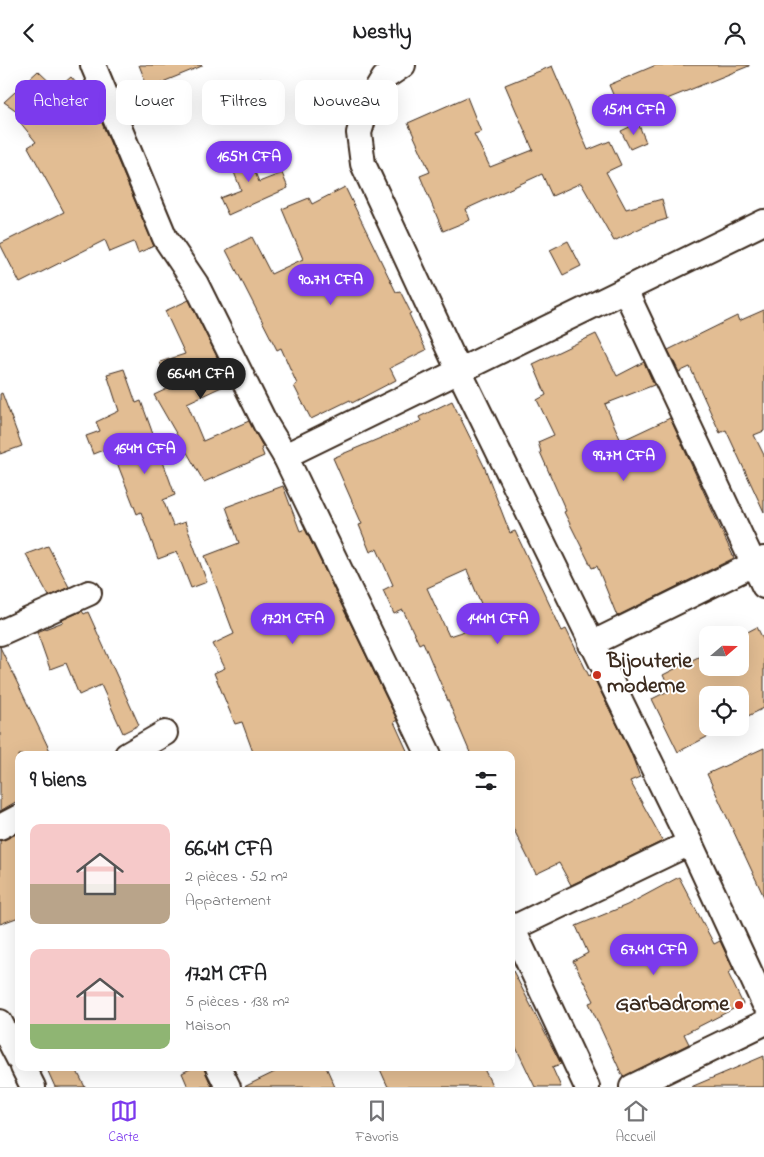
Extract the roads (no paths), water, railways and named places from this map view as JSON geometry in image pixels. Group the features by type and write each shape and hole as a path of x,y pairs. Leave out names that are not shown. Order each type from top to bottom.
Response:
{"street":[{"path":"93,65 165,238 196,284 265,423 285,456 427,751"},
{"path":"403,65 384,78 367,106 359,133 363,164 459,371 590,644 690,843 764,1003"},
{"path":"285,456 764,222"},
{"path":"625,290 759,562 764,586"},
{"path":"590,644 759,562"},
{"path":"3,624 89,593"},
{"path":"134,751 165,733"},
{"path":"0,827 15,819"},
{"path":"515,927 690,843"},
{"path":"515,934 587,1087"},
{"path":"15,1015 0,1022 15,1051"},
{"path":"632,1087 764,1023"},
{"path":"25,1071 33,1087"}],"place":[{"name":"Bijouterie moderne","path":"597,675"},
{"name":"Garbadrome","path":"739,1005"}]}
